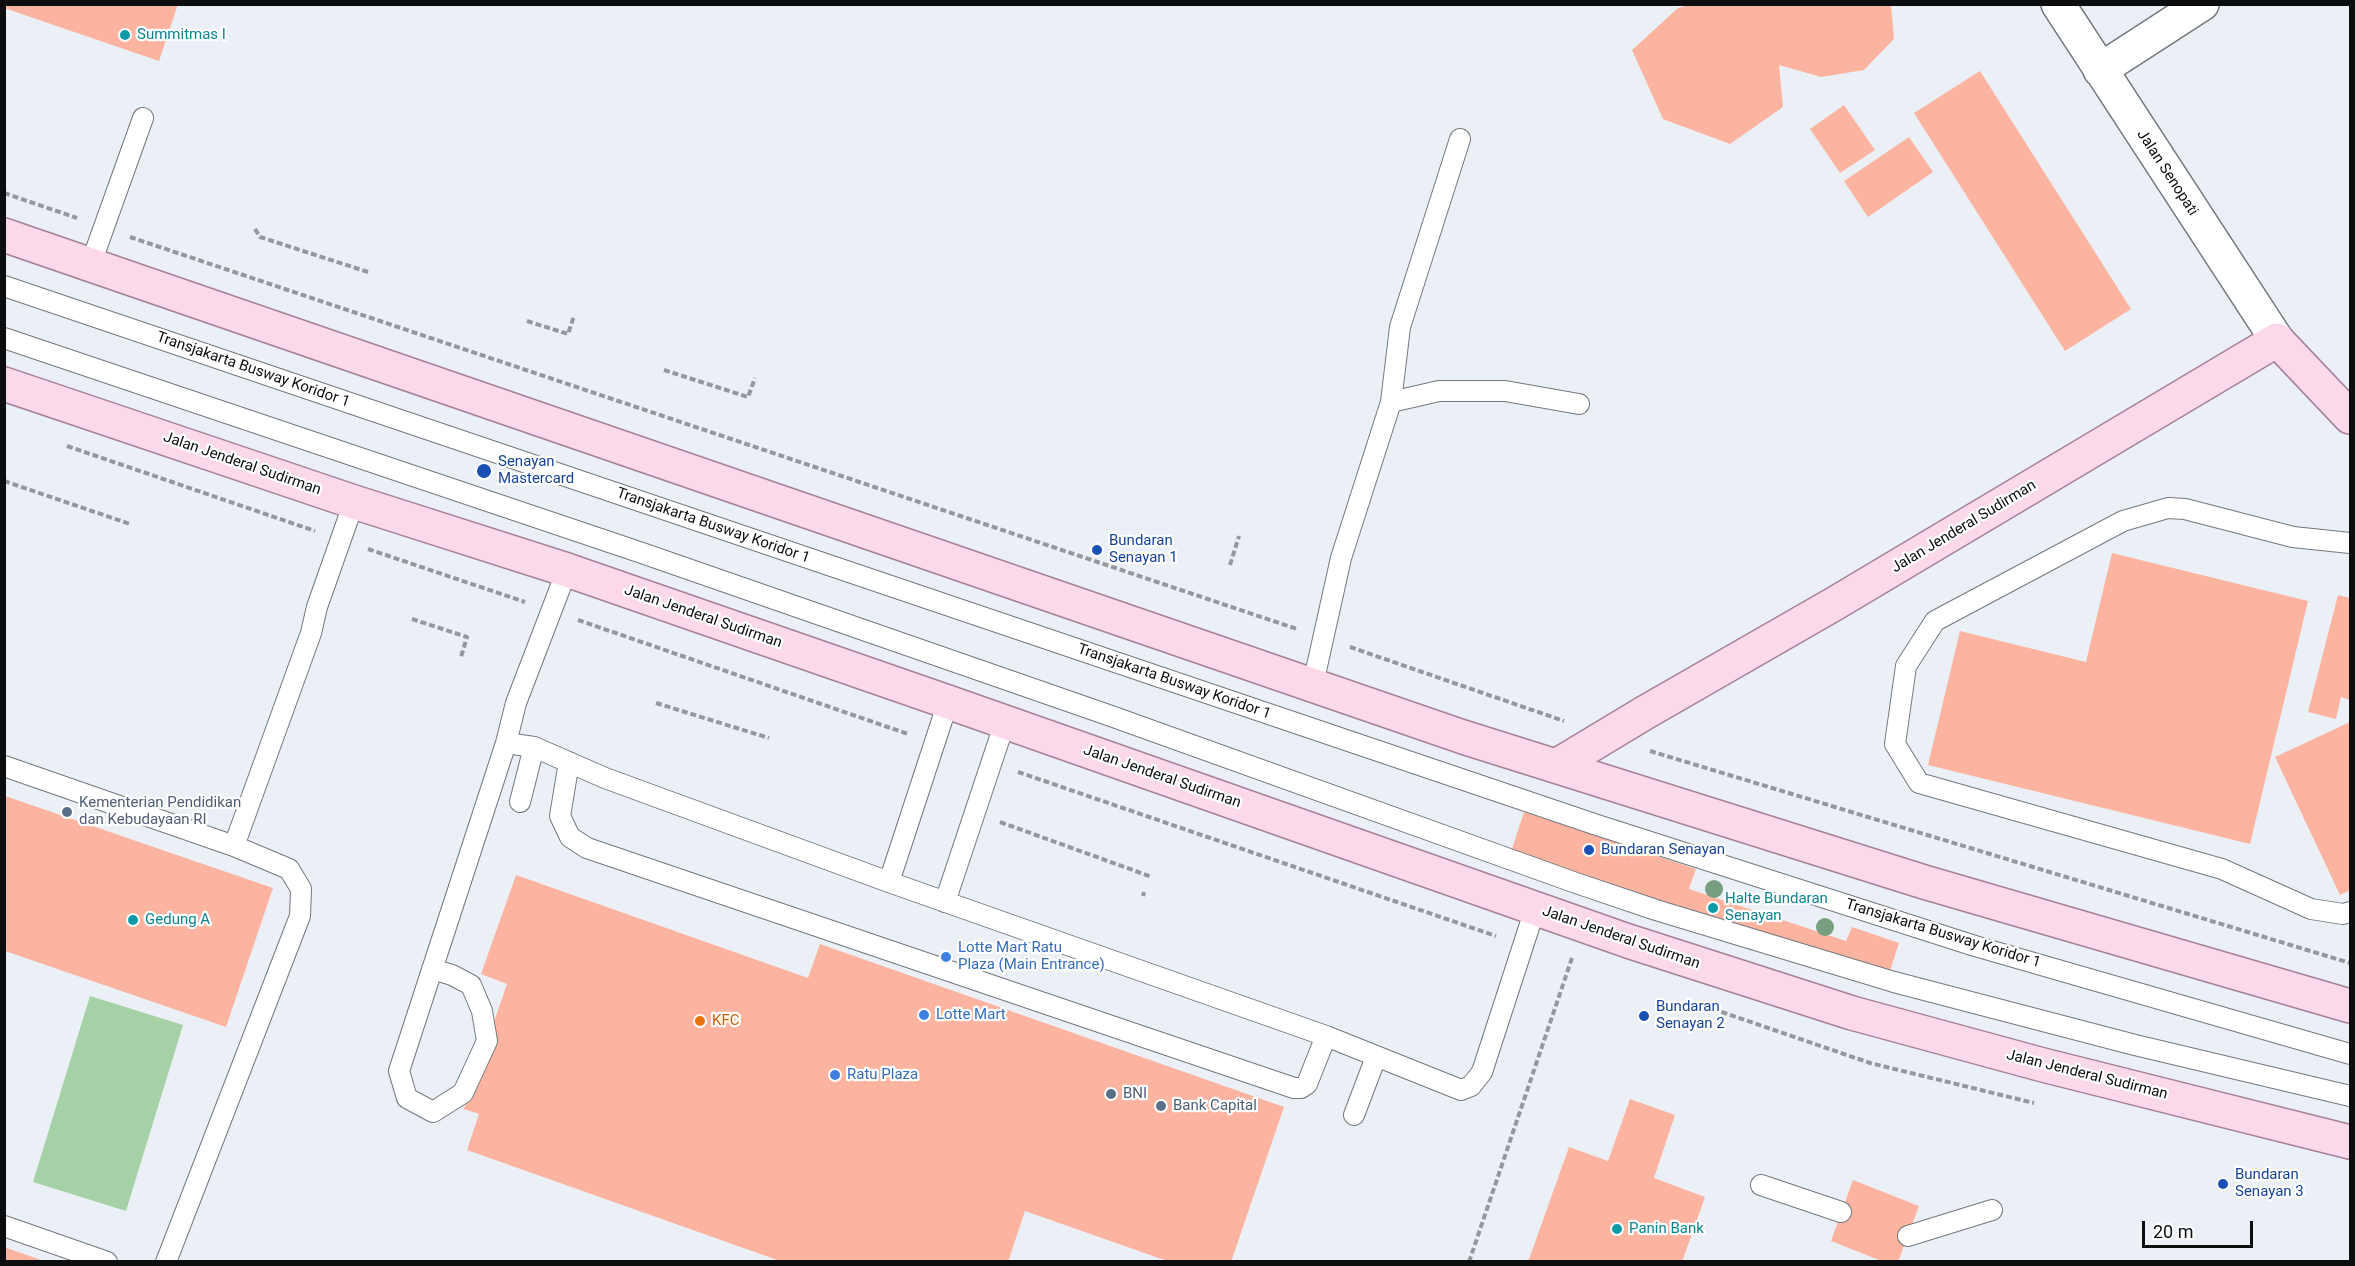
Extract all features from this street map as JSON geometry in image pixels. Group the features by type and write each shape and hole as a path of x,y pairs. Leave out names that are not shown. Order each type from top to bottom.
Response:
{"main road":[{"name":"Jalan Senopati","path":"2058,4 2277,340"},
{"path":"2100,70 2202,4"},
{"path":"4,236 1463,737 1924,882 2350,1006"},
{"path":"2277,340 2350,417"},
{"name":"Jalan Jenderal Sudirman","path":"1558,765 1834,604 2277,340"},
{"name":"Jalan Jenderal Sudirman","path":"4,384 354,502 567,570 1583,926 1852,1012 2043,1065 2344,1138"}],"lane":[{"path":"90,266 143,118"},
{"path":"1313,684 1341,558 1391,402 1400,327 1460,139"},
{"name":"Transjakarta Busway Koridor 1","path":"4,286 1608,829 1975,945 2350,1054"},
{"path":"4,338 642,553 1066,700 1656,910 1894,982 2135,1045 2350,1096"},
{"path":"1391,402 1439,391 1494,391 1580,404"},
{"path":"234,846 354,502"},
{"path":"2349,538 2293,537 2185,509 2168,508 2123,522 1935,621 1906,666 1895,744 1919,783 2222,869 2311,909 2343,914 2350,912"},
{"path":"432,969 452,975 471,985 482,1011 487,1041 463,1093 433,1112 407,1098 399,1071 432,969 506,743 516,703 567,570"},
{"path":"889,882 948,702"},
{"path":"945,902 1005,722"},
{"path":"506,743 534,747 605,778 889,882 1326,1036 1461,1090 1471,1086 1482,1072 1535,909"},
{"path":"520,802 534,747"},
{"path":"569,762 560,816 570,837 587,848 1294,1088 1301,1088 1307,1084 1326,1036"},
{"path":"4,766 234,846 289,868 301,889 300,916 166,1262"},
{"path":"1354,1114 1376,1057"},
{"path":"1761,1185 1841,1212"},
{"path":"1908,1236 1992,1210"},
{"path":"4,1226 107,1262"}],"path":[{"path":"4,193 1681,761 2350,963"},
{"path":"255,229 260,237 368,272"},
{"path":"527,321 568,334 574,316"},
{"path":"664,370 748,397 755,378"},
{"path":"4,481 130,524"},
{"path":"1230,565 1239,536"},
{"path":"412,620 467,637 462,657"},
{"path":"656,702 769,738"},
{"path":"974,813 1152,878"},
{"path":"1469,1262 1583,926"}],"green space":[{"path":"90,996 183,1025 126,1211 33,1182"}],"building":[{"name":"Summitmas I","path":"4,4 178,4 159,61 4,8"},
{"path":"1692,4 1891,4 1894,39 1864,70 1821,77 1779,65 1783,107 1730,144 1663,119 1632,50 1678,8"},
{"path":"1980,71 2131,309 2065,351 1914,113"},
{"path":"1844,105 1875,150 1840,173 1810,129"},
{"path":"1909,137 1933,172 1868,217 1844,181"},
{"path":"2112,553 2308,601 2250,844 1928,765 1960,631 2086,662"},
{"path":"2338,595 2350,598 2350,700 2341,697 2336,719 2308,712"},
{"path":"2350,722 2350,890 2340,895 2275,757"},
{"name":"Gedung A","path":"5,796 273,888 226,1027 5,951"},
{"name":"Halte Bundaran Senayan","path":"1524,812 1696,869 1689,889 1846,941 1852,927 1899,943 1888,977 1511,852"},
{"name":"Ratu Plaza","path":"516,875 808,978 820,944 1284,1107 1231,1262 1170,1262 1025,1211 1008,1262 783,1262 467,1150 479,1114 464,1109 507,984 481,974"},
{"name":"Panin Bank","path":"1630,1099 1675,1115 1654,1178 1705,1197 1682,1262 1528,1262 1569,1147 1608,1161"},
{"path":"1853,1180 1919,1206 1898,1262 1884,1262 1831,1241"},
{"path":"4,1247 44,1261 44,1262 4,1262"}],"place":[{"name":"Summitmas I","path":"125,35"},
{"name":"Senayan Mastercard","path":"484,471"},
{"name":"Bundaran Senayan 1","path":"1097,550"},
{"name":"Kementerian Pendidikan dan Kebudayaan RI","path":"67,812"},
{"name":"Bundaran Senayan","path":"1589,850"},
{"name":"Halte Bundaran Senayan","path":"1713,908"},
{"name":"Gedung A","path":"133,920"},
{"name":"Lotte Mart Ratu Plaza (Main Entrance)","path":"946,957"},
{"name":"Lotte Mart","path":"924,1015"},
{"name":"Bundaran Senayan 2","path":"1644,1016"},
{"name":"KFC","path":"700,1021"},
{"name":"Ratu Plaza","path":"835,1075"},
{"name":"BNI","path":"1111,1094"},
{"name":"Bank Capital","path":"1161,1106"},
{"name":"Bundaran Senayan 3","path":"2223,1184"},
{"name":"Panin Bank","path":"1617,1229"}]}
